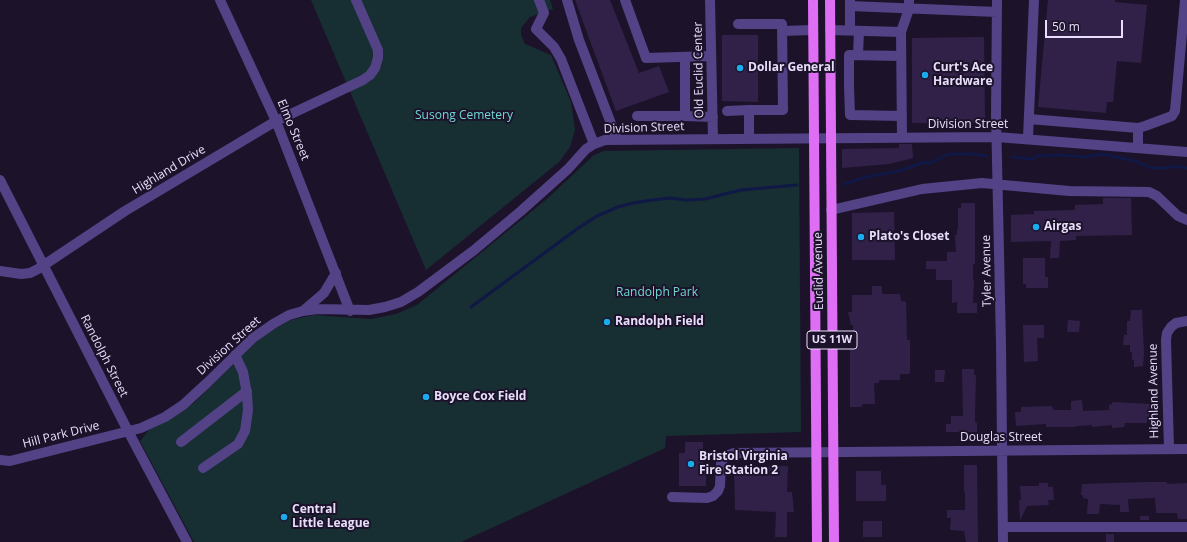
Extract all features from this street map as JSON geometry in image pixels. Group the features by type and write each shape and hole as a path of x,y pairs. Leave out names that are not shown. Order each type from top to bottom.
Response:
{"main road":[{"name":"Euclid Avenue","path":"813,0 817,542"},
{"name":"Euclid Avenue","path":"830,0 834,542"}],"street":[{"name":"Elmo Street","path":"220,0 276,121 350,311"},
{"name":"Highland Drive","path":"0,271 21,274 30,272 44,265 125,212 276,121 370,75 375,68 378,58 377,47 356,0"},
{"path":"539,0 544,13 536,29 554,47 561,59 594,144"},
{"path":"567,0 579,40 618,139"},
{"path":"625,0 646,58 711,56"},
{"name":"Old Euclid Center","path":"710,0 713,139"},
{"name":"Tyler Avenue","path":"997,0 997,137 1004,542"},
{"path":"1028,138 1034,0"},
{"path":"1029,119 1138,128 1172,116 1175,111 1185,0"},
{"path":"858,55 850,3 909,5 996,12"},
{"path":"902,138 901,32 909,5"},
{"path":"727,111 783,110 782,24 738,24"},
{"path":"782,31 813,30"},
{"path":"830,30 901,32"},
{"path":"901,56 849,55 850,115 902,116"},
{"path":"685,57 685,116"},
{"path":"749,110 749,139"},
{"path":"637,116 713,117"},
{"path":"1138,128 1138,148"},
{"name":"Division Street","path":"128,431 141,428 165,417 183,405 253,338 289,315 318,309 350,311 369,310 401,302 418,292 521,211 568,169 586,149 605,140 997,137 1028,138 1187,152"},
{"name":"Randolph Street","path":"0,180 128,431 187,542"},
{"path":"831,210 922,189 982,182 1069,191 1149,192 1157,196 1178,216 1187,220"},
{"path":"303,311 324,293 336,273"},
{"name":"Highland Avenue","path":"1169,449 1166,340 1167,333 1171,327 1176,323 1187,322"},
{"path":"203,468 233,449 242,439 245,431 248,410 247,391 243,372 235,355"},
{"path":"181,442 247,391"},
{"name":"Hill Park Drive","path":"0,460 10,461 128,431"},
{"name":"Douglas Street","path":"672,497 707,498 713,496 718,491 720,486 721,464 723,459 734,453 1187,449"},
{"path":"1003,527 1187,527"}],"green space":[{"name":"Susong Cemetery","path":"311,0 550,0 553,9 530,17 521,28 521,35 525,44 551,55 571,102 575,130 570,147 559,162 426,270"},
{"name":"Randolph Park","path":"799,148 801,432 666,436 665,448 461,542 194,542 140,441 149,430 179,414 196,401 256,342 269,332 291,320 314,315 371,319 396,314 417,305 548,198 594,155 604,151"}],"building":[{"path":"575,0 610,0 639,73 659,66 669,92 616,111"},
{"path":"1048,0 1115,0 1115,2 1147,5 1141,63 1117,61 1113,102 1107,102 1106,113 1038,107"},
{"name":"Dollar General","path":"722,35 758,35 758,102 722,101"},
{"path":"984,37 985,123 912,123 912,38"},
{"path":"899,144 912,144 913,158 889,164 842,168 842,149 899,148"},
{"path":"1103,198 1131,198 1132,235 1076,236 1076,240 1060,241 1059,258 1050,258 1051,241 1011,242 1011,215 1034,214 1034,211 1075,210 1075,205 1103,204"},
{"path":"961,203 975,203 975,264 973,264 973,303 977,303 977,313 957,313 957,302 952,303 952,280 936,280 936,269 926,269 926,261 947,261 947,252 956,252 955,235 957,235 958,229 958,208 961,208"},
{"path":"894,212 895,260 852,260 852,213"},
{"path":"1023,258 1045,258 1045,277 1048,277 1048,288 1026,288 1026,284 1023,284"},
{"path":"872,286 882,286 882,294 900,294 901,301 906,302 907,340 910,340 910,372 909,374 900,374 900,380 879,380 879,383 874,383 875,404 863,404 861,407 850,407 850,341 853,341 853,325 851,325 848,312 852,312 852,295 872,295"},
{"path":"1131,310 1142,310 1144,354 1143,366 1134,367 1132,352 1130,352 1130,345 1123,345 1124,335 1127,335 1127,321 1130,321"},
{"path":"1068,320 1080,321 1079,332 1067,332"},
{"path":"1023,325 1044,325 1044,338 1037,338 1038,361 1024,362"},
{"path":"962,369 974,369 974,375 976,375 975,422 977,423 977,432 946,432 946,424 951,424 951,416 963,416"},
{"path":"935,370 945,370 944,382 935,382"},
{"path":"1081,400 1083,411 1109,410 1109,405 1112,404 1112,402 1150,404 1149,421 1147,420 1147,423 1125,423 1124,427 1112,428 1112,425 1092,427 1092,425 1076,427 1046,427 1046,424 1016,426 1015,412 1021,412 1021,407 1052,406 1053,410 1071,410 1071,401"},
{"name":"Bristol Virginia Fire Station 2","path":"685,442 703,442 703,470 706,470 706,486 679,486 679,453 685,453"},
{"path":"964,465 977,465 978,542 966,542 964,531 950,530 951,518 947,518 947,510 965,510"},
{"path":"788,466 787,492 792,492 794,512 787,512 787,537 775,537 776,512 735,510 734,467"},
{"path":"856,471 881,471 881,485 886,485 886,501 856,501"},
{"path":"1167,482 1167,484 1187,483 1187,519 1178,519 1177,513 1156,513 1155,498 1128,499 1129,512 1120,512 1120,505 1100,504 1099,514 1087,514 1088,499 1083,498 1083,495 1081,495 1082,484"},
{"path":"1039,483 1048,483 1048,487 1053,487 1054,500 1048,500 1049,505 1027,506 1020,520 1020,486 1039,486"},
{"path":"1140,516 1149,516 1149,520 1140,520"},
{"path":"863,521 882,521 882,537 863,537"},
{"path":"1106,534 1114,534 1114,542 1106,542"}],"waterway":[{"path":"845,184 866,177 899,171 924,162 929,163 948,154 987,156"},
{"path":"1012,157 1033,159 1038,155 1086,157 1101,154 1135,161 1151,168 1165,168 1172,166 1187,168"},
{"path":"471,307 577,229 597,216 618,207 652,200 670,198 687,200 705,199 741,190 797,185"}],"place":[{"name":"Dollar General","path":"740,68"},
{"name":"Curt's Ace Hardware","path":"925,75"},
{"name":"Airgas","path":"1036,227"},
{"name":"Plato's Closet","path":"861,237"},
{"name":"Randolph Field","path":"607,322"},
{"name":"Boyce Cox Field","path":"426,397"},
{"name":"Bristol Virginia Fire Station 2","path":"691,464"},
{"name":"Central Little League","path":"284,517"}]}
